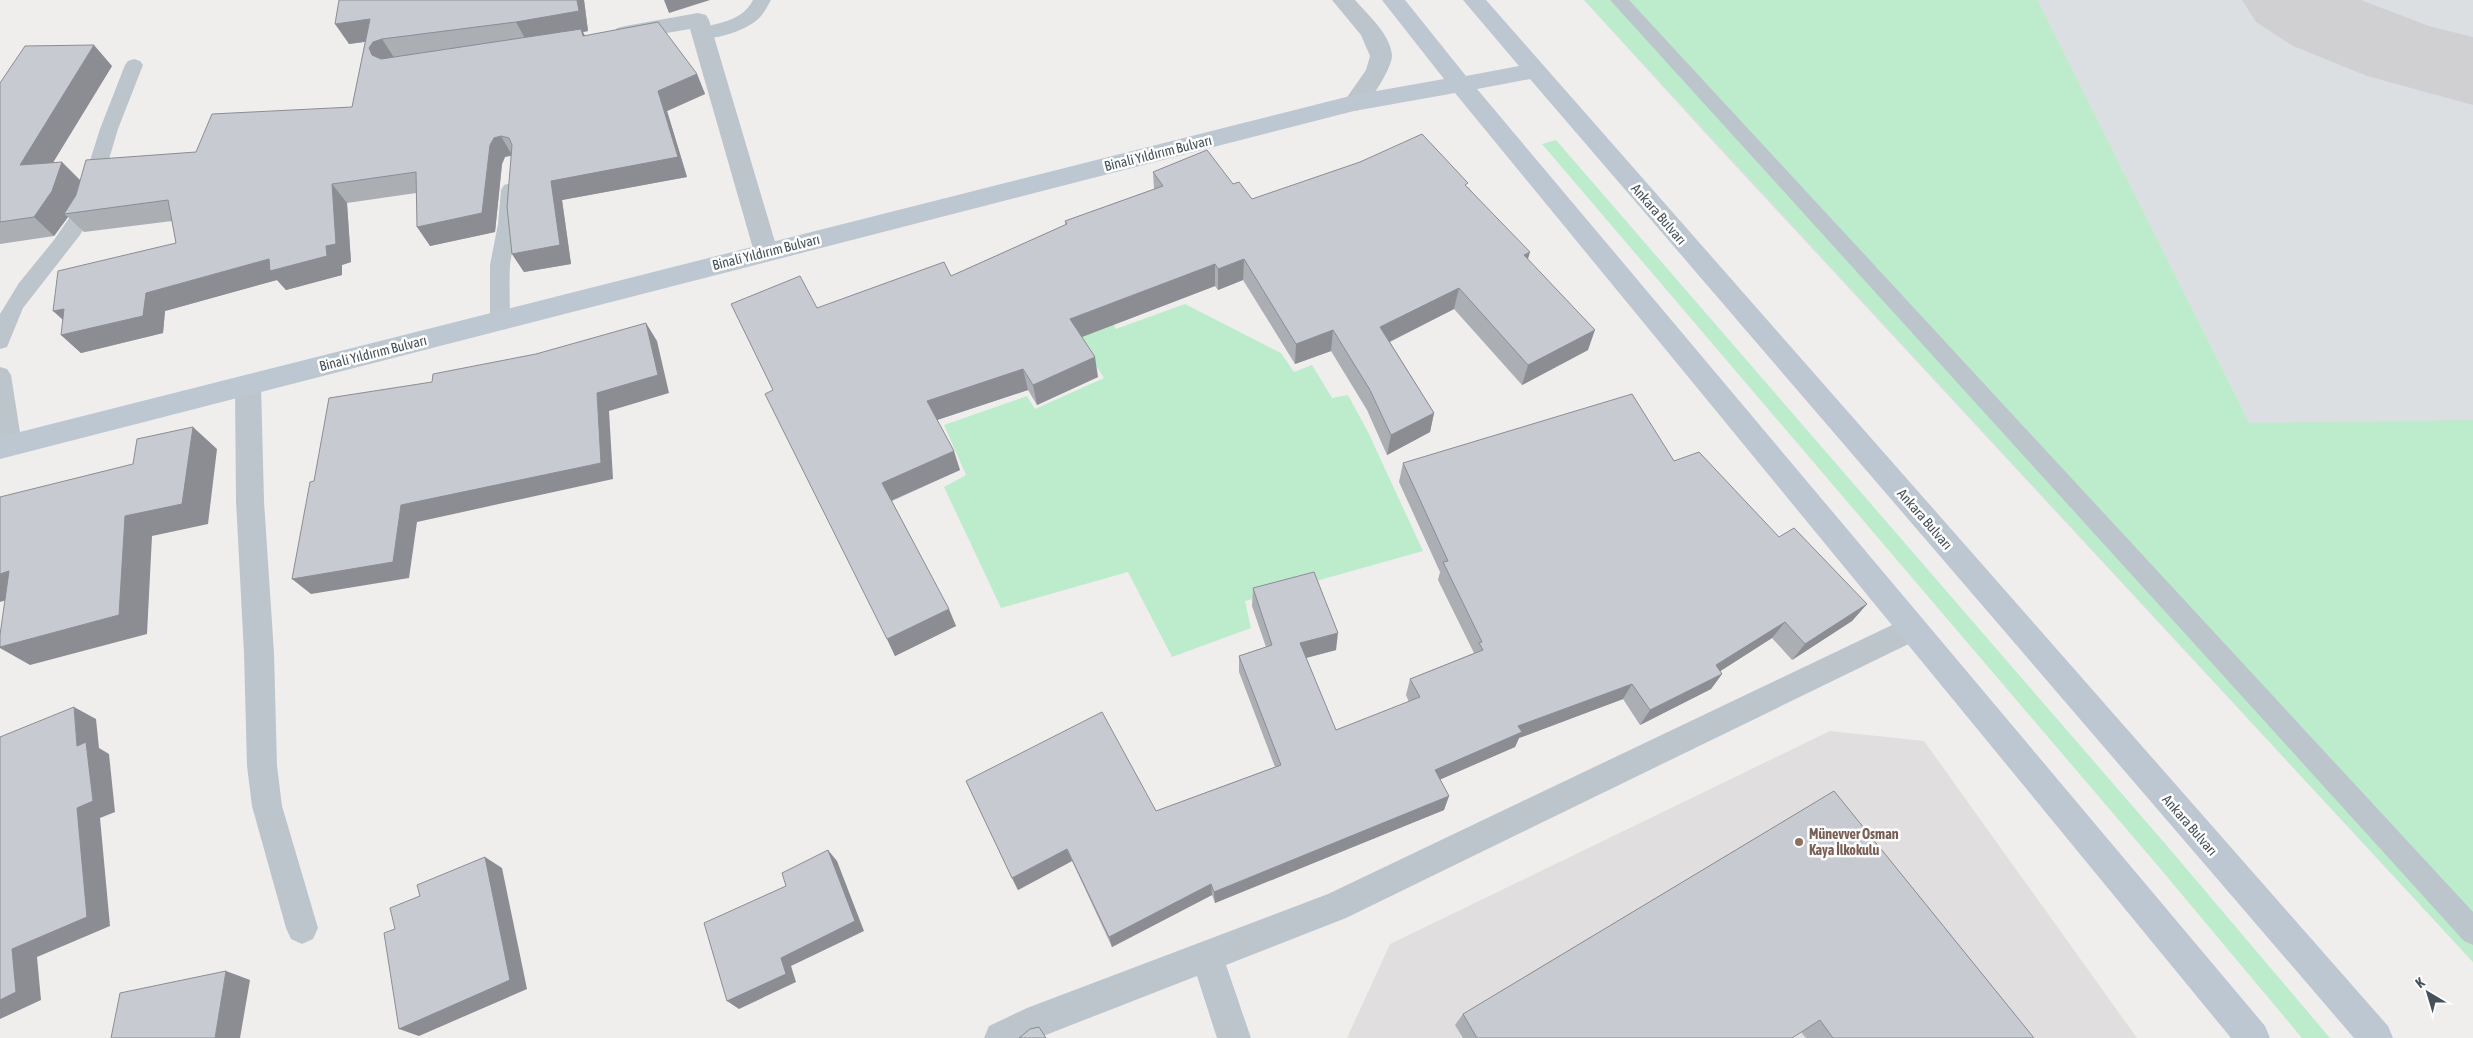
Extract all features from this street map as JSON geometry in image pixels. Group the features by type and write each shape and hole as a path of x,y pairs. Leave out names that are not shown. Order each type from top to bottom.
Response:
{"main road":[{"path":"1393,0 2253,1038"},
{"name":"Ankara Bulvarı","path":"1474,0 2376,1038"},
{"name":"Binali Yıldırım Bulvarı","path":"6,446 1354,103 1535,71"}],"street":[{"path":"1343,0 1373,35 1381,49 1381,63 1354,103"},
{"path":"606,37 698,20 766,252"},
{"path":"248,385 250,510 259,653 262,766 266,806 302,928"},
{"path":"1001,1038 1039,1020 1335,907 1913,628"},
{"path":"1207,957 1234,1038"}],"lane":[{"path":"702,34 734,25 752,17 762,0"},
{"path":"1620,0 2473,932"},
{"path":"0,341 4,323 32,278 54,254 83,212 112,117 134,64"},
{"path":"500,320 500,265 508,224 512,172"},
{"path":"0,375 6,446"}],"shaded area":[{"path":"1584,0 2473,0 2473,962 1705,133"},
{"name":"Münevver Osman Kaya İlkokulu","path":"1830,731 1924,741 2137,1038 1347,1038 1390,944"}],"green space":[{"path":"1584,0 2037,0 2249,423 2473,420 2473,962"},
{"path":"1556,140 2168,847 2330,1038 2302,1038 2158,866 1542,144"},
{"path":"1185,304 1281,353 1294,372 1312,365 1332,398 1348,395 1368,432 1423,551 1245,601 1251,628 1172,657 1128,572 1001,608 944,487 966,475 944,425 1027,396 1035,409 1104,378 1071,326 1107,311 1116,329"}],"building":[{"path":"339,0 577,0 579,11 516,22 382,39 373,42 369,48 372,55 381,59 581,29 583,36 658,22 697,74 658,91 678,157 551,181 560,245 512,254 507,207 512,145 509,138 501,136 494,138 490,145 482,213 417,227 416,172 332,184 336,244 326,246 327,256 270,271 269,259 146,293 143,316 61,335 64,309 53,311 58,271 176,243 168,200 64,214 76,195 86,160 196,152 212,114 352,107 370,19 335,24"},
{"path":"94,45 20,165 62,162 52,191 34,217 0,222 0,83 25,46"},
{"path":"1422,134 1468,183 1465,185 1530,252 1524,255 1595,330 1528,365 1459,288 1380,327 1434,413 1391,435 1370,390 1333,330 1296,344 1244,259 1218,269 1215,264 1070,319 1095,357 1033,385 1023,369 927,401 954,451 882,483 949,609 887,639 765,394 773,390 731,304 800,276 817,308 944,262 951,276 1067,224 1065,221 1163,186 1153,172 1207,150 1233,184 1239,182 1252,199 1360,162"},
{"path":"646,323 658,375 597,393 601,463 401,505 393,562 292,579 310,482 314,481 329,398 432,382 433,374 536,354"},
{"path":"1632,394 1674,461 1699,452 1779,537 1794,528 1867,604 1805,644 1785,622 1716,665 1722,674 1650,710 1632,684 1518,726 1522,732 1435,770 1449,796 1214,892 1211,884 1109,937 1067,849 1012,878 966,781 1102,712 1156,811 1281,765 1239,656 1272,645 1253,588 1314,572 1338,633 1300,643 1336,730 1420,697 1410,679 1483,650 1479,643 1482,642 1443,562 1448,561 1403,463"},
{"path":"193,427 182,504 125,516 119,615 0,647 9,571 0,574 0,497 133,464 137,439"},
{"path":"74,707 77,746 86,742 93,801 77,808 87,917 12,949 16,992 0,1000 0,737"},
{"path":"1834,791 2034,1038 1833,1038 1820,1020 1792,1038 1477,1038 1463,1014"},
{"path":"828,850 855,921 781,958 786,974 727,1001 704,923 786,886 782,873"},
{"path":"485,857 510,980 399,1029 384,933 395,929 390,908 420,896 417,885"},
{"path":"226,971 215,1038 111,1038 120,993"},
{"path":"1039,1027 1046,1038 1019,1038 1030,1029"}],"taxiway":[{"path":"2290,0 2327,23 2402,52 2473,71"}],"place":[{"name":"Münevver Osman Kaya İlkokulu","path":"1799,842"}]}
